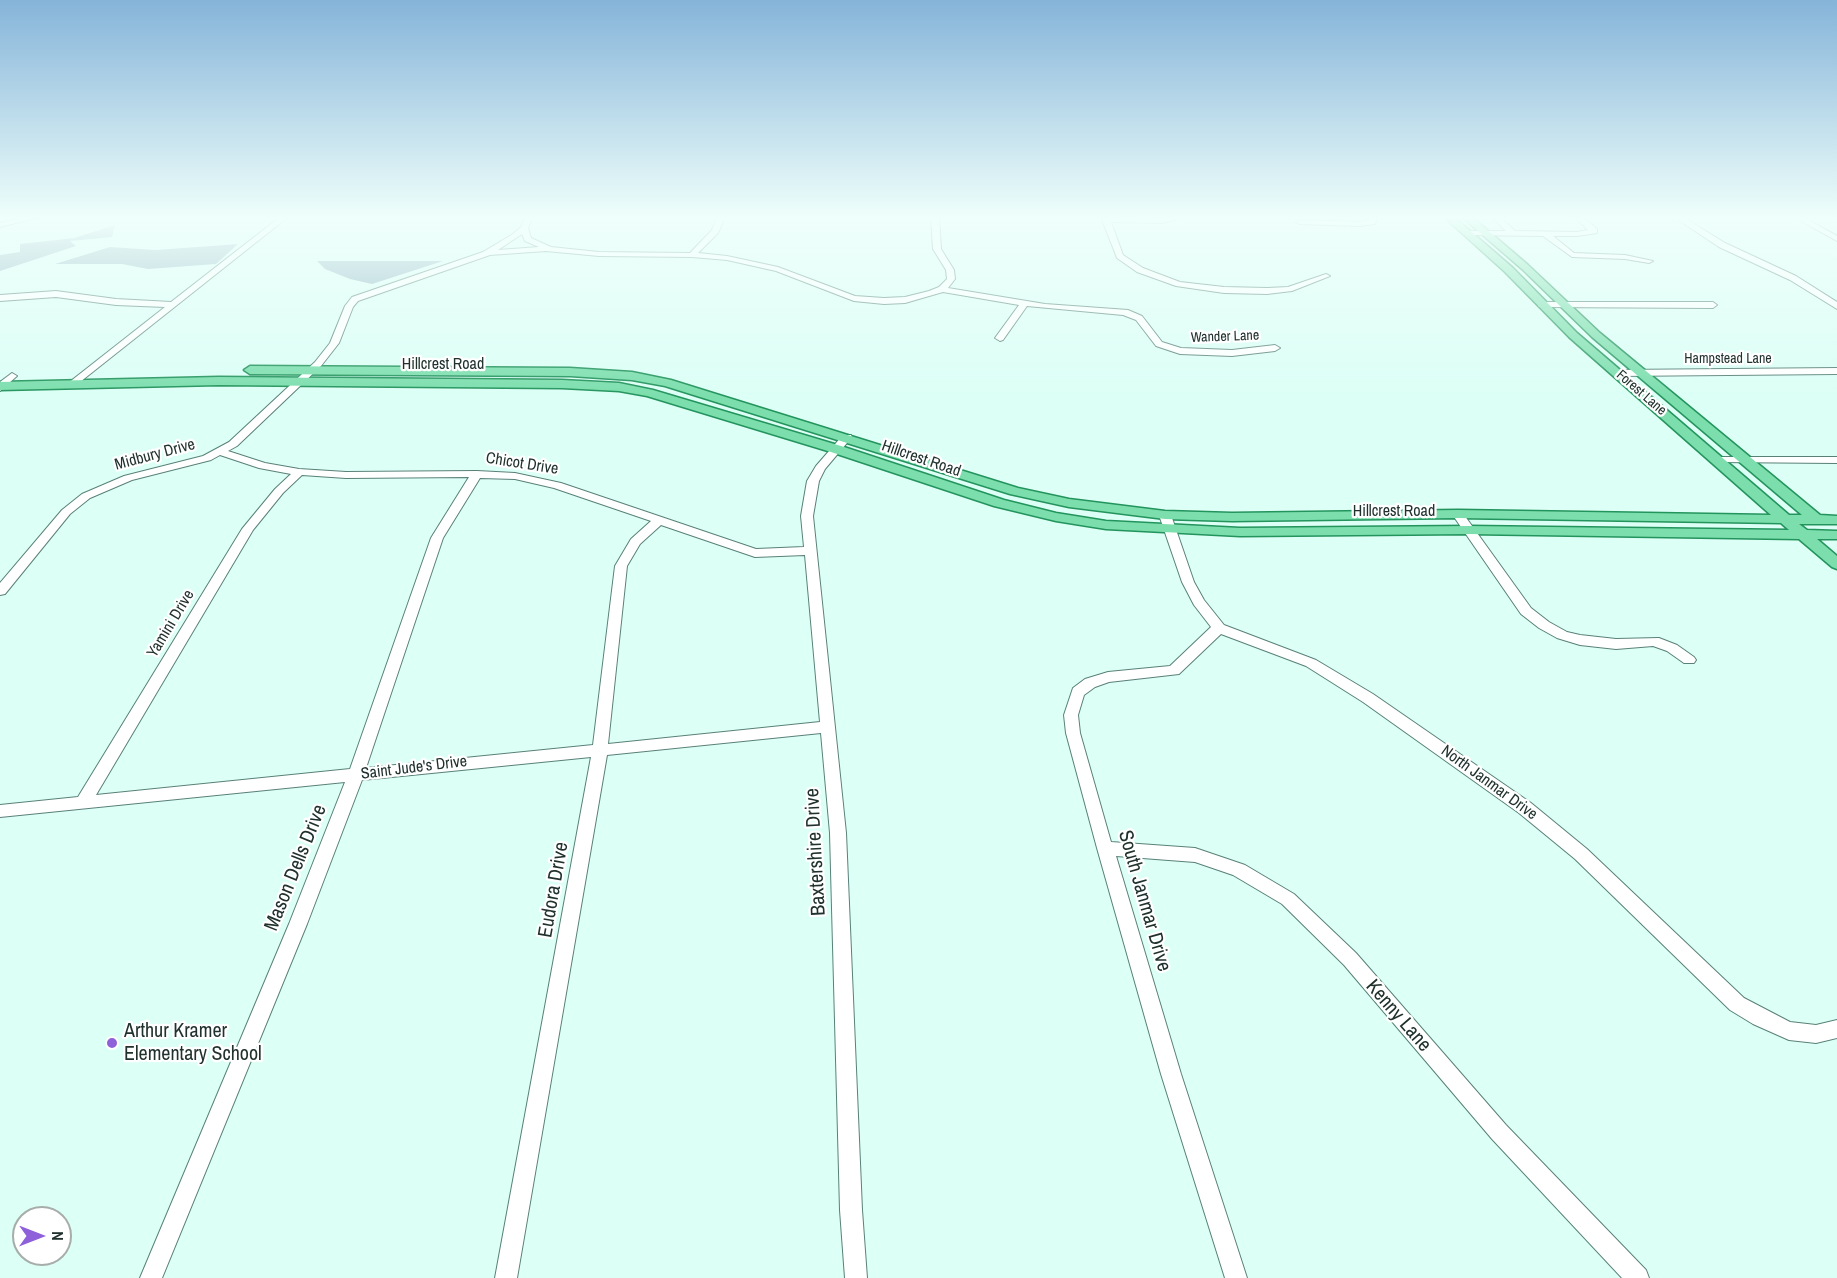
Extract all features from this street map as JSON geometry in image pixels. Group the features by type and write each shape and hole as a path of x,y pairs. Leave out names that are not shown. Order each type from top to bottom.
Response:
{"main road":[{"name":"Forest Lane","path":"1515,277 1542,305 1618,373 1837,564"},
{"name":"Forest Lane","path":"1534,277 1562,305 1817,520"},
{"name":"Hillcrest Road","path":"3,382 85,374 312,370 570,372 632,376 667,383 842,443 999,503 1056,517 1106,525 1167,523 1232,517 1458,514 1817,520 1836,532"},
{"name":"Hillcrest Road","path":"3,382 562,384 619,387 842,443"},
{"name":"Hillcrest Road","path":"1167,523 1240,532 1469,530 1805,535 1836,532"}],"street":[{"path":"72,384 209,277"},
{"name":"Midbury Drive","path":"0,591 66,513 86,496 115,482 191,463 221,452 246,434 312,370 329,350 349,306 355,299 420,277"},
{"path":"799,277 868,300 905,300 942,289 948,284 950,277"},
{"path":"1158,277 1179,284 1224,290 1267,291 1289,289 1324,277"},
{"path":"1790,277 1837,306"},
{"name":"Wander Lane","path":"942,289 1052,307 1125,312 1139,318 1159,344 1180,351 1232,353 1275,348"},
{"path":"0,298 56,294 116,302 173,305"},
{"path":"1000,338 1025,303"},
{"path":"1542,305 1713,305"},
{"name":"Hampstead Lane","path":"1618,373 1837,371"},
{"name":"Baxtershire Drive","path":"842,443 813,481 807,516 838,833 851,1210 856,1278"},
{"name":"Chicot Drive","path":"221,452 263,466 299,472 346,475 515,476 558,485 755,553 810,551"},
{"path":"1719,460 1837,460"},
{"name":"Yamini Drive","path":"83,803 248,529 279,490 299,472"},
{"name":"Mason Dells Drive","path":"151,1278 298,924 356,775 412,618 437,538 477,474"},
{"path":"1458,514 1526,611 1544,625 1562,635 1580,640 1616,644 1654,642 1672,648 1689,660"},
{"name":"Eudora Drive","path":"506,1278 600,750 621,566 635,542 658,520"},
{"path":"1167,523 1188,582 1199,602 1220,628"},
{"name":"South Janmar Drive","path":"1220,628 1174,671 1108,677 1090,682 1078,692 1071,715 1073,733 1105,848 1171,1074 1236,1278"},
{"name":"North Janmar Drive","path":"1220,628 1311,663 1368,698 1525,808 1581,854 1737,1004 1760,1018 1789,1031 1816,1034 1837,1029"},
{"name":"Saint Jude's Drive","path":"0,811 829,727"},
{"name":"Kenny Lane","path":"1105,848 1195,855 1239,870 1288,899 1350,959 1499,1132 1638,1278"}],"water":[{"path":"344,277 395,277 372,284"}],"place":[{"name":"Arthur Kramer Elementary School","path":"112,1043"}]}
